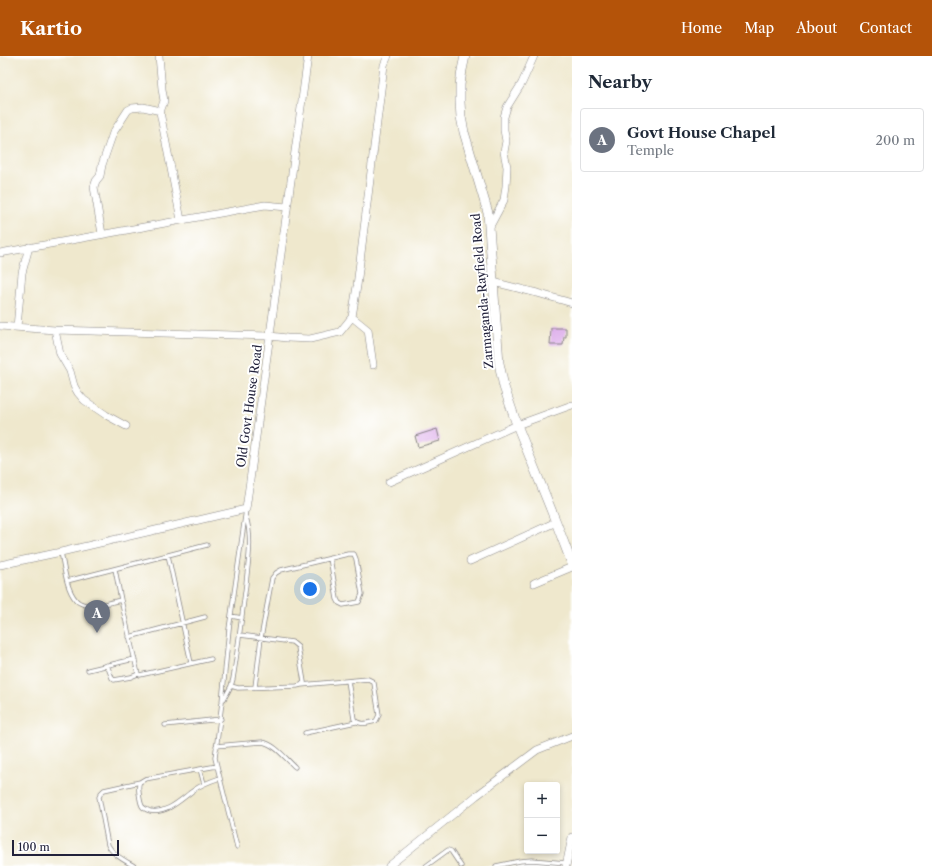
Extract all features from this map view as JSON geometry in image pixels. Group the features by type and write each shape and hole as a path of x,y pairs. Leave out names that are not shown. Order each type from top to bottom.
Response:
{"street":[{"path":"160,56 164,101 161,111 181,220"},
{"name":"Old Govt House Road","path":"246,513 308,56"},
{"path":"0,326 55,330 270,336 310,340 340,332 352,317 384,65 388,56"},
{"name":"Zarmaganda-Rayfield Road","path":"465,56 460,85 461,117 488,213 496,342 504,387 517,425 572,564"},
{"path":"489,228 504,200 506,186 507,167 504,152 506,141 504,117 507,108 522,83 534,56"},
{"path":"102,234 94,187 100,176 102,165 113,133 128,110 132,108 161,111"},
{"path":"0,253 265,205 287,207"},
{"path":"17,327 22,274 29,247"},
{"path":"493,282 572,303"},
{"path":"352,317 368,330 373,365"},
{"path":"55,330 60,354 70,371 74,386 78,393 84,400 126,426"},
{"path":"389,482 517,425 572,405"},
{"path":"0,565 246,513"},
{"path":"470,561 556,522"},
{"path":"534,583 572,567"},
{"path":"389,866 476,796 537,750 572,736"},
{"path":"566,864 572,837"}],"lane":[{"path":"237,847 217,766 216,746 231,616 246,513"},
{"path":"222,702 231,686 240,636 250,546 249,527 246,513"},
{"path":"67,581 207,545"},
{"path":"61,552 67,581 71,593 76,601 92,606 121,600"},
{"path":"255,687 261,638 272,578 276,573 281,570 330,558 354,554 362,594 358,602 343,605 337,599 330,558"},
{"path":"168,555 191,663"},
{"path":"115,569 138,674"},
{"path":"129,637 206,616"},
{"path":"231,616 242,618"},
{"path":"240,636 292,642 298,647 304,682 301,685"},
{"path":"88,670 134,659"},
{"path":"107,665 114,680 211,659"},
{"path":"231,686 238,688 298,686 368,679 374,683 379,715 376,721 360,724 356,722 305,733"},
{"path":"348,681 354,719 356,722"},
{"path":"165,725 220,719"},
{"path":"216,746 262,742 267,743 273,746 295,767"},
{"path":"134,866 117,856 108,844 98,797 101,793 104,790 140,782 145,779 217,766"},
{"path":"200,769 204,784"},
{"path":"140,782 138,786 142,806 149,811 156,811 174,806 194,790 204,784 220,778"},
{"path":"426,866 448,850 451,851 461,866"},
{"path":"496,866 532,860 566,864"}],"building":[{"path":"551,328 566,328 566,337 564,337 563,345 550,345"},
{"path":"437,429 440,441 418,447 415,436"}],"place":[{"name":"Govt House Chapel","path":"97,633"}]}
